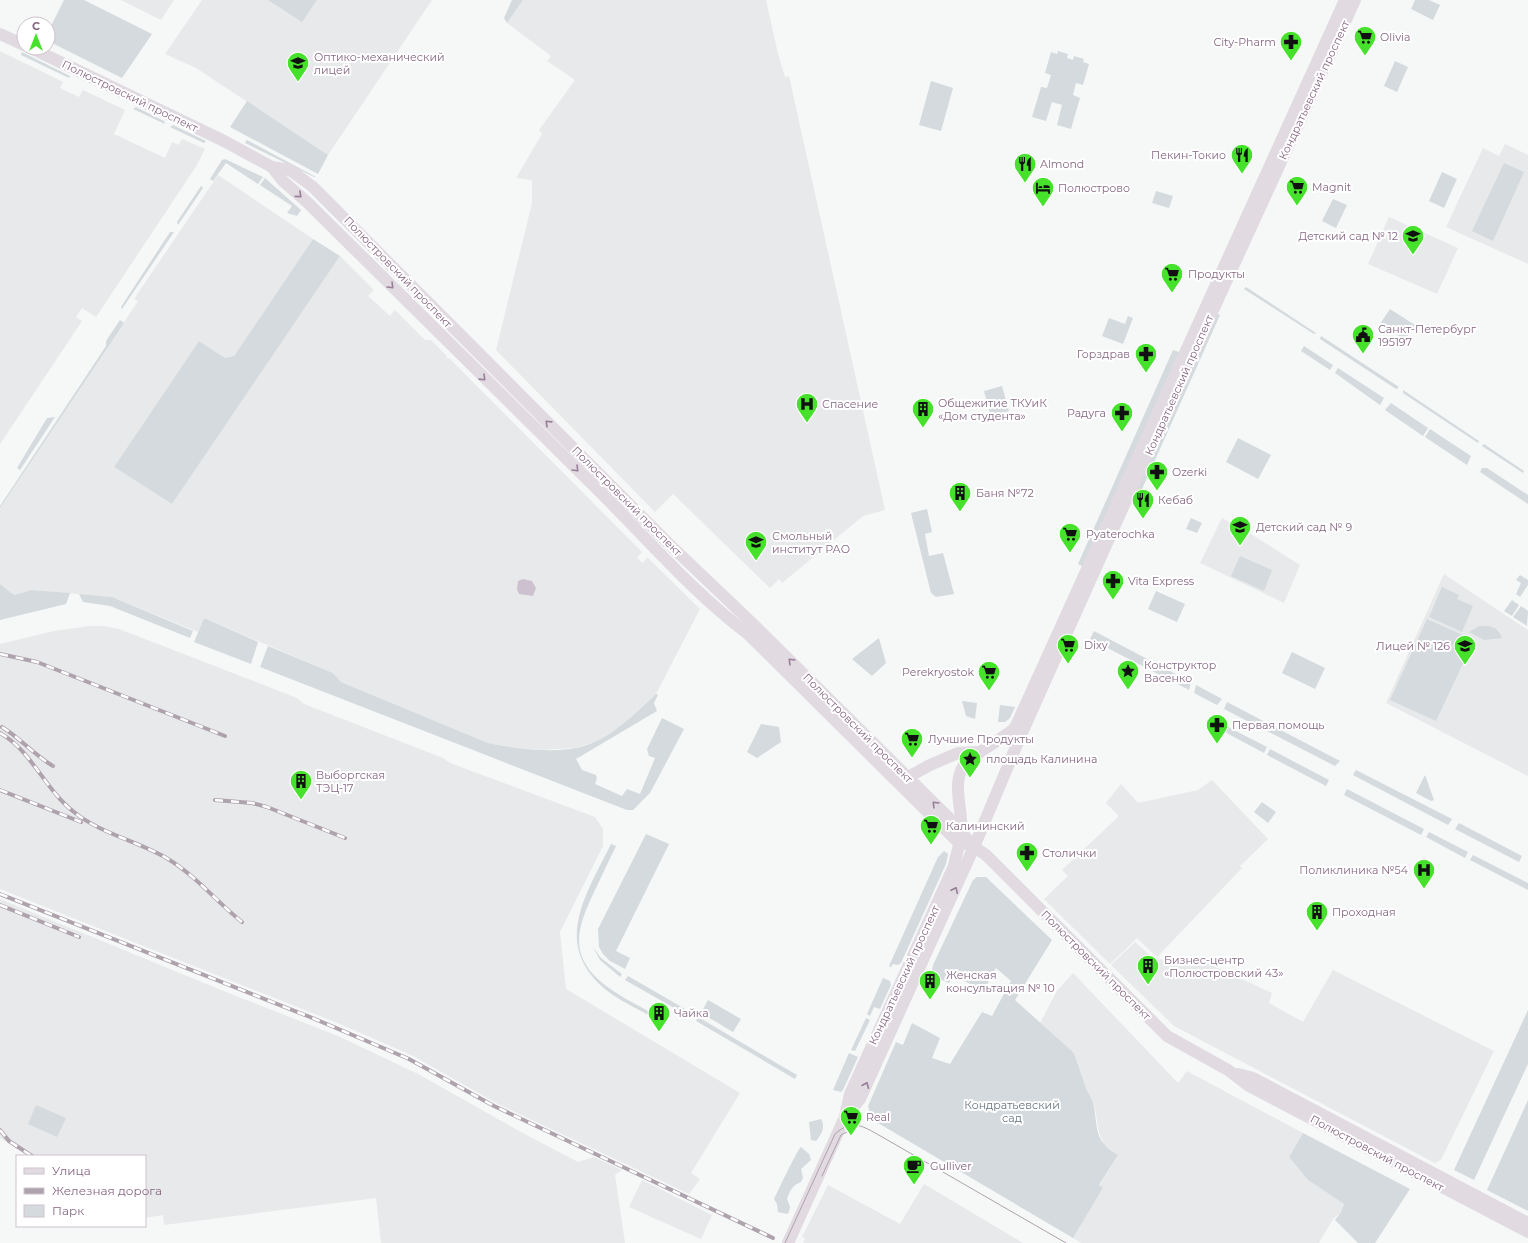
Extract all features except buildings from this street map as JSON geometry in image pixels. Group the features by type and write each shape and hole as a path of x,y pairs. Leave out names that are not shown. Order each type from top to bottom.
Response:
{"main road":[{"name":"Кондратьевский проспект","path":"980,752 996,743 1015,728 1345,0"},
{"name":"Кондратьевский проспект","path":"845,1117 860,1099 974,847 1006,771 1211,313 1355,0"},
{"path":"0,34 16,41"},
{"name":"Полюстровский проспект","path":"48,56 224,141 272,167 290,170 313,187 701,575 754,625 950,819 960,838"},
{"name":"Полюстровский проспект","path":"272,167 283,181 308,203 426,320 467,363 618,510 692,586 727,618 748,634 960,838 986,855 1167,1036 1228,1070 1249,1086 1528,1232"},
{"path":"426,320 435,310"},
{"path":"692,586 701,575"},
{"path":"908,777 930,765 958,753 980,752"},
{"path":"960,838 959,780 965,764 980,752"},
{"name":"Кондратьевский проспект","path":"788,1243 845,1117 850,1094 954,866 960,838"},
{"name":"Полюстровский проспект","path":"1228,1070 1253,1078 1528,1223"}],"shaded area":[{"path":"121,0 174,0 161,20"},
{"name":"Оптико-механический лицей","path":"202,0 432,0 328,155 196,68 165,54"},
{"path":"523,0 766,0 778,54 785,77 789,76 885,510 863,516 782,583 779,579 770,588 673,494 655,512 496,350 532,203 532,180 516,178 542,134 539,130 575,80 547,61 551,56 507,23"},
{"path":"0,51 63,82 60,88 79,97 83,90 125,110 114,134 165,158 172,142 179,145 182,139 205,149 197,165 96,317 82,308 76,317 82,321 0,444"},
{"path":"1505,144 1528,155 1528,264 1446,227 1483,148 1499,156"},
{"path":"218,175 313,239 234,356 225,358 199,341 114,467 172,504 340,256 374,290 368,296 390,316 395,310 425,340 431,340 447,356 446,358 449,358 642,552 637,558 643,563 647,557 700,609 656,694 625,723 596,742 574,748 542,750 511,748 488,743 341,682 333,673 204,618 198,632 112,597 31,590 14,595 0,584 0,508 138,301 134,299"},
{"name":"Детский сад № 12","path":"1389,217 1458,248 1437,294 1368,264"},
{"name":"Детский сад № 9","path":"1222,518 1246,531 1300,565 1284,603 1200,563"},
{"name":"Лицей № 126","path":"1444,574 1528,630 1528,776 1386,703"},
{"path":"523,579 532,581 536,588 533,596 519,594 517,589 518,581"},
{"path":"89,626 104,626 119,629 297,698 304,704 443,758 450,763 595,817 603,829 603,846 560,932 566,989 740,1093 691,1173 700,1179 689,1194 498,1104 413,1056 340,1024 0,889 0,644 54,631"},
{"path":"1212,780 1268,839 1240,866 1242,868 1157,957 1137,938 1110,964 1044,899 1068,876 1062,870 1119,816 1106,803 1121,784 1138,803 1198,790"},
{"path":"0,899 226,992 338,1036 418,1074 578,1162 594,1157 622,1170 615,1175 625,1243 381,1243 376,1198 164,1225 163,1215 146,1218 146,1155 26,1155 0,1138"},
{"path":"1135,942 1154,959 1205,962 1272,993 1269,1003 1303,1022 1333,970 1494,1051 1441,1160 1435,1163 1174,1026 1111,965"},
{"path":"1073,973 1178,1083 1187,1071 1303,1133 1289,1157 1308,1180 1344,1204 1341,1212 1333,1219 1319,1243 1081,1243 1073,1238 1103,1188 1099,1186 1118,1155 1104,1145 1099,1132 1095,1108 1091,1096 1087,1091 1074,1053 1040,1023 1057,991"},
{"path":"642,1180 712,1215 701,1239 629,1207"},
{"path":"924,1184 1023,1243 803,1243 805,1238 802,1237 828,1185 900,1224"}],"green space":[{"path":"64,0 84,0 152,34 122,78 56,45 56,16"},
{"path":"268,0 317,0 302,22"},
{"path":"512,0 523,0 507,23 504,18"},
{"path":"1415,0 1429,0 1440,5 1433,20 1411,9"},
{"path":"1058,51 1068,54 1067,58 1073,60 1074,56 1084,59 1083,62 1089,64 1083,85 1076,83 1073,95 1080,98 1071,129 1057,125 1062,105 1052,102 1046,121 1032,117 1041,87 1047,88 1051,75 1045,73 1051,52 1057,54"},
{"path":"23,56 30,56 70,76 69,78"},
{"path":"1395,61 1408,67 1397,92 1384,86"},
{"path":"931,81 953,88 941,131 919,125"},
{"path":"247,101 328,155 318,174 230,127"},
{"path":"136,107 164,121 165,124 133,109"},
{"path":"173,125 206,141 204,143 170,127"},
{"path":"247,140 316,177 245,143"},
{"path":"225,159 263,177 258,184 226,163 213,181 210,179 222,160"},
{"path":"1504,163 1524,172 1493,241 1472,231"},
{"path":"1442,172 1457,179 1444,208 1429,201"},
{"path":"265,178 301,210 297,216 287,213 292,206 260,185"},
{"path":"201,186 203,188 178,225 177,222"},
{"path":"1156,191 1173,196 1169,208 1152,203"},
{"path":"1333,199 1347,205 1336,228 1322,221"},
{"path":"170,232 174,232 122,309 121,307"},
{"path":"313,239 340,256 172,504 114,467 199,341 225,358 234,356"},
{"path":"1246,287 1316,333 1314,334 1244,289"},
{"path":"1390,309 1415,325 1405,340 1380,324"},
{"path":"1215,313 1220,315 1138,498 1133,496"},
{"path":"1128,316 1133,318 1123,344 1102,336 1109,318 1125,324"},
{"path":"120,320 124,323 0,508 106,346 106,341"},
{"path":"1321,336 1399,387 1396,389 1320,339"},
{"path":"1304,346 1333,365 1330,370 1301,351"},
{"path":"1173,350 1179,352 1084,567 1078,564"},
{"path":"1338,368 1384,398 1380,405 1335,373"},
{"path":"1002,386 1009,411 991,417 984,391"},
{"path":"1403,390 1479,441 1478,443 1403,393"},
{"path":"1391,403 1428,428 1423,436 1385,410"},
{"path":"55,417 20,470 17,468 47,418"},
{"path":"1430,429 1471,456 1467,465 1425,437"},
{"path":"1238,438 1271,455 1258,479 1226,462"},
{"path":"1484,444 1524,471 1523,473 1482,446"},
{"path":"1482,468 1487,468 1528,495 1528,504 1480,472"},
{"path":"927,509 932,532 925,534 929,556 943,553 954,594 936,597 931,593 911,513"},
{"path":"1191,518 1202,523 1197,533 1186,529"},
{"path":"1240,556 1272,570 1264,591 1231,576"},
{"path":"1520,575 1528,580 1528,585 1520,597 1516,594 1521,583 1516,580"},
{"path":"0,584 14,595 31,590 70,593 66,604 0,620"},
{"path":"1442,587 1459,595 1457,599 1473,606 1462,632 1429,617"},
{"path":"1156,591 1185,604 1177,622 1148,609"},
{"path":"79,594 112,597 193,631 190,638 110,606 83,602"},
{"path":"1512,600 1519,605 1512,616 1504,611"},
{"path":"1521,606 1528,611 1527,626 1513,617"},
{"path":"204,618 258,642 251,664 194,642"},
{"path":"1427,619 1474,640 1436,721 1390,700"},
{"path":"1479,626 1487,626 1496,629 1502,638 1484,640 1469,632"},
{"path":"1094,631 1191,682 1189,690 1090,639"},
{"path":"879,638 886,663 872,676 852,659"},
{"path":"268,646 333,673 341,682 488,743 514,748 558,750 585,746 597,741 613,731 656,694 658,695 654,703 657,711 576,759 582,770 596,775 597,778 595,784 622,796 627,789 640,794 655,758 649,756 647,749 662,718 684,729 650,793 633,810 627,810 260,667"},
{"path":"1292,652 1325,668 1315,689 1282,673"},
{"path":"1196,685 1222,699 1217,705 1194,693"},
{"path":"962,701 977,703 975,719 966,716"},
{"path":"1227,702 1340,761 1335,766 1224,709"},
{"path":"1000,705 1015,707 1010,718 1005,722 998,722"},
{"path":"761,724 779,727 781,742 757,758 747,752"},
{"path":"1224,725 1267,747 1264,753 1221,730"},
{"path":"1270,749 1329,780 1326,786 1267,755"},
{"path":"1356,770 1452,819 1448,825 1353,775"},
{"path":"1425,775 1434,800 1431,801 1416,793"},
{"path":"1347,789 1424,829 1421,835 1344,795"},
{"path":"1262,802 1276,812 1268,823 1254,812"},
{"path":"1459,823 1522,856 1519,862 1455,829"},
{"path":"1429,832 1468,852 1465,858 1426,837"},
{"path":"646,834 669,844 616,951 630,958 625,969 610,961 603,954 599,947 598,929"},
{"path":"611,844 616,846 584,914 579,937 580,948 583,959 600,981 620,995 657,1016 655,1019 605,989 589,972 580,954 577,936 579,918 584,900"},
{"path":"944,851 948,854 946,864 901,963 898,965 893,964 891,967 889,966 938,857"},
{"path":"1473,855 1528,883 1528,890 1470,860"},
{"name":"Кондратьевский сад","path":"977,877 986,877 1052,940 1015,1000 1074,1053 1087,1091 1091,1097 1095,1111 1098,1133 1105,1145 1118,1155 1099,1185 1103,1188 1073,1238 878,1123 871,1117 868,1106 896,1042 903,1045 912,1023 940,1038 932,1058 950,1064 982,1012 992,1016 1011,981 996,968 984,990 953,976 949,983 931,975 933,965 973,880"},
{"path":"593,947 601,958 622,974 620,977 600,960"},
{"path":"628,976 692,1013 690,1017 625,980"},
{"path":"883,978 890,981 891,985 880,1009 874,1007 870,1016 867,1014"},
{"path":"708,1000 741,1019 733,1032 701,1013"},
{"path":"1528,1010 1528,1064 1474,1180 1454,1170"},
{"path":"698,1017 797,1075 795,1079 696,1021"},
{"path":"866,1018 870,1020 855,1051 851,1050"},
{"path":"849,1053 858,1057 843,1090 841,1092 833,1090"},
{"path":"1528,1100 1528,1211 1487,1190"},
{"path":"36,1105 66,1118 57,1137 28,1124"},
{"path":"821,1119 823,1128 821,1134 816,1141 811,1140 809,1122"},
{"path":"1303,1133 1410,1189 1375,1243 1358,1243 1335,1220 1341,1212 1344,1204 1308,1180 1289,1157"},
{"path":"801,1147 809,1154 811,1160 801,1169 803,1178 801,1182 793,1187 789,1193 787,1199 790,1207 789,1212 787,1214 778,1212 777,1204 774,1199"}],"tram line":[{"path":"785,1243 835,1134 851,1125 860,1126 877,1134 1066,1243"},
{"path":"822,1176 841,1135 849,1131"}],"railway":[{"path":"0,654 37,662 225,736"},
{"path":"2,727 53,766"},
{"path":"0,733 21,750 55,793 74,812 96,826 168,859 188,873 242,922"},
{"path":"0,790 81,822"},
{"path":"215,800 252,803 267,807 345,838"},
{"path":"0,894 310,1017 409,1059 494,1106 773,1238"},
{"path":"0,905 79,937"},
{"path":"0,1130 9,1141 30,1155"}],"place":[{"name":"Olivia","path":"1365,56"},
{"name":"City-Pharm","path":"1291,62"},
{"name":"Оптико-механический лицей","path":"298,82"},
{"name":"Пекин-Токио","path":"1242,174"},
{"name":"Almond","path":"1025,184"},
{"name":"Magnit","path":"1297,206"},
{"name":"Полюстрово","path":"1043,208"},
{"name":"Детский сад № 12","path":"1413,256"},
{"name":"Продукты","path":"1172,294"},
{"name":"Санкт-Петербург 195197","path":"1363,354"},
{"name":"Горздрав","path":"1146,374"},
{"name":"Спасение","path":"807,424"},
{"name":"Общежитие ТКУиК «Дом студента»","path":"923,428"},
{"name":"Радуга","path":"1122,432"},
{"name":"Ozerki","path":"1157,492"},
{"name":"Баня №72","path":"960,512"},
{"name":"Кебаб","path":"1143,520"},
{"name":"Детский сад № 9","path":"1240,546"},
{"name":"Pyaterochka","path":"1070,554"},
{"name":"Смольный институт РАО","path":"756,562"},
{"name":"Vita Express","path":"1113,600"},
{"name":"Dixy","path":"1068,664"},
{"name":"Лицей № 126","path":"1465,666"},
{"name":"Конструктор Васенко","path":"1128,690"},
{"name":"Perekryostok","path":"989,692"},
{"name":"Первая помощь","path":"1217,744"},
{"name":"Лучшие Продукты","path":"912,758"},
{"name":"площадь Калинина","path":"970,778"},
{"name":"Выборгская ТЭЦ-17","path":"301,800"},
{"name":"Калининский","path":"931,846"},
{"name":"Столички","path":"1027,872"},
{"name":"Поликлиника №54","path":"1424,890"},
{"name":"Проходная","path":"1317,932"},
{"name":"Бизнес-центр «Полюстровский 43»","path":"1148,986"},
{"name":"Женская консультация № 10","path":"930,1000"},
{"name":"Чайка","path":"659,1032"},
{"name":"Real","path":"851,1136"},
{"name":"Gulliver","path":"914,1186"}]}
